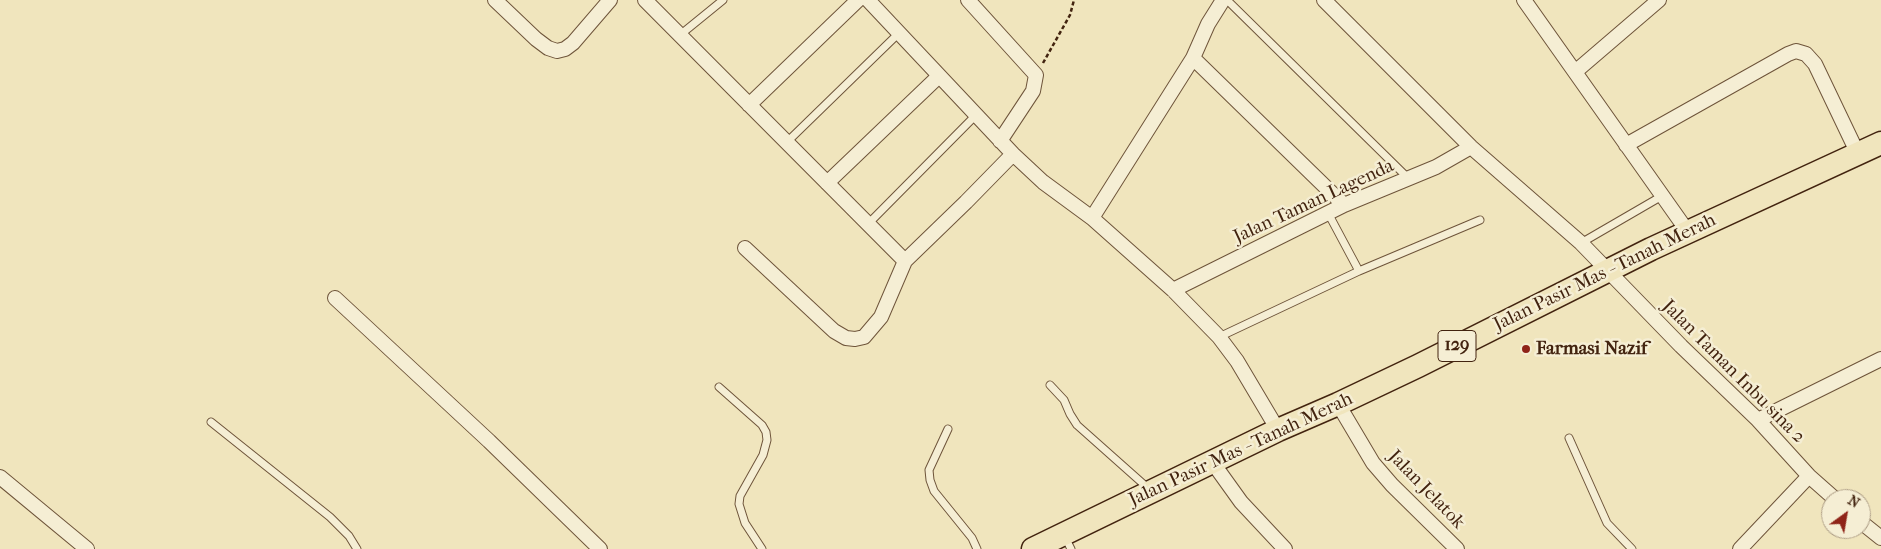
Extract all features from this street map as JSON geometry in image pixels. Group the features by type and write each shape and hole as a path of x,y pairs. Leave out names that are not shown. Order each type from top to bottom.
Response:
{"main road":[{"name":"Jalan Pasir Mas - Tanah Merah","path":"1033,549 1067,542 1153,492 1278,430 1338,404 1606,271 1881,143"}],"street":[{"path":"496,0 536,39 548,48 557,51 565,49 572,43 610,0"},
{"path":"645,0 905,261"},
{"path":"749,105 858,0"},
{"path":"868,0 1013,154 1043,182 1092,218 1173,290 1219,337 1237,361 1278,430"},
{"path":"968,0 1036,74 1033,91 1000,141"},
{"path":"1092,218 1192,58 1208,24 1223,0"},
{"name":"Jalan Taman Inbu sina 2","path":"1324,0 1471,147 1581,243 1606,271 1758,420 1809,476 1824,489"},
{"path":"1524,0 1688,232"},
{"path":"1575,72 1659,0"},
{"path":"1626,145 1796,51 1806,54 1815,64 1858,154"},
{"path":"1192,58 1344,205"},
{"path":"827,183 939,76"},
{"name":"Jalan Taman Lagenda","path":"1173,290 1344,205 1436,167 1471,147"},
{"path":"745,248 834,331 846,338 864,337 881,317 905,261 1013,154"},
{"path":"335,298 489,441 600,549"},
{"path":"1758,420 1878,365"},
{"name":"Jalan Jelatok","path":"1338,404 1373,463 1392,485 1457,549"},
{"path":"1213,463 1240,502 1285,549"},
{"path":"1740,549 1809,476"},
{"path":"0,477 87,549"},
{"path":"1871,530 1881,538"}],"lane":[{"path":"680,35 722,0"},
{"path":"1227,0 1408,178"},
{"path":"786,142 899,33"},
{"path":"868,224 976,115"},
{"path":"1581,243 1662,196"},
{"path":"1328,213 1359,271"},
{"path":"1219,337 1359,271 1480,220"},
{"path":"1050,385 1064,400 1078,424 1153,492"},
{"path":"719,387 762,426 766,432 768,440 763,455 740,496 739,504 745,523 762,549"},
{"path":"211,422 330,517 349,536 357,549"},
{"path":"948,428 929,470 930,480 934,491 972,538 977,549"},
{"path":"1568,438 1607,523 1614,533 1632,549"}],"path":[{"path":"1036,74 1070,15 1074,0"}],"place":[{"name":"Farmasi Nazif","path":"1526,349"}]}
